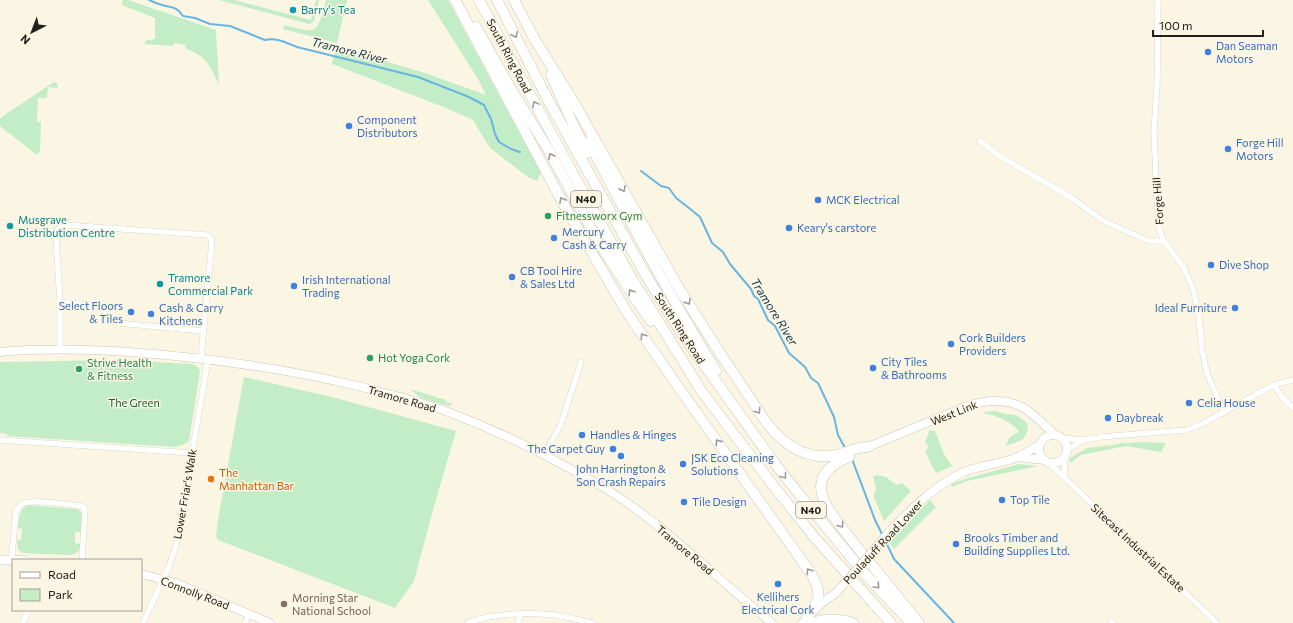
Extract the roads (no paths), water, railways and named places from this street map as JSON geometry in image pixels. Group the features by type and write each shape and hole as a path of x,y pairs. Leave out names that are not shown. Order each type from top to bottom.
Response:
{"highway":[{"path":"455,0 563,203 626,311 812,575 818,588 818,599 808,622"},
{"path":"462,0 512,91 548,149 598,241 632,294 702,392"},
{"name":"South Ring Road","path":"479,0 586,199 632,279 702,392 753,460 811,532 891,623"},
{"name":"South Ring Road","path":"497,0 548,100 647,277 682,334 772,461 865,574 911,623"},
{"path":"514,0 631,224 690,330 772,461"},
{"path":"532,34 573,101 673,277 718,350 770,427 790,446 802,453 814,456 836,455 859,447 868,446"},
{"path":"540,49 573,124 608,194 654,277 720,388"},
{"path":"868,446 861,452 837,462 829,469 823,478 821,486 822,496 827,506 853,541 919,623"},
{"path":"808,622 832,619 852,623"}],"street":[{"name":"Forge Hill","path":"1158,0 1157,88 1154,132 1159,228 1164,241 1184,268 1193,289 1199,316 1202,350 1207,374 1224,413"},
{"path":"980,141 998,155 1072,198 1102,220 1149,241 1164,241"},
{"name":"Lower Friar's Walk","path":"60,302 56,238 58,229 61,226 65,225 207,235 212,241 203,331 204,358 192,453 178,537 170,564 144,623"},
{"path":"60,350 60,302 99,306 114,322 118,323 203,331"},
{"name":"Tramore Road","path":"0,352 60,350 118,351 204,358 311,376 399,397 464,418 544,455 611,492 680,544 748,604 772,623"},
{"path":"544,455 561,424 581,362"},
{"name":"Pouladuff Road Lower","path":"808,622 824,602 837,592 901,520 929,493 958,475 1017,457 1040,443 1047,436 1084,440 1126,434 1186,430 1224,413 1274,385 1293,380"},
{"path":"1274,385 1282,397 1293,408"},
{"name":"West Link","path":"868,446 981,402 998,401 1013,404 1027,411 1059,437"},
{"path":"1038,421 1040,443 1039,454 1046,462"},
{"path":"1059,437 1065,442 1066,454 1064,477"},
{"path":"0,440 192,453"},
{"name":"Pouladuff Road Lower","path":"1017,457 1058,463 1066,454 1084,440"},
{"name":"Sitecast Industrial Estate","path":"1046,462 1064,477 1213,622"},
{"path":"14,559 12,555 16,511 18,507 25,502 80,506 85,509 82,559"},
{"path":"0,560 12,560"},
{"name":"Connolly Road","path":"142,574 176,583 270,623"},
{"name":"Tramore Road","path":"748,604 764,623"},
{"path":"23,623 28,611"},
{"path":"245,623 249,614"},
{"path":"518,623 520,614"},
{"path":"467,623 487,617 520,614 555,615 592,623"}],"waterway":[{"name":"Tramore River","path":"149,0 160,5 174,8 183,16 195,18 210,24 230,26 265,40 277,40 297,47 418,77 469,97 484,105 491,119 499,142 520,152"},
{"name":"Tramore River","path":"641,171 661,186 669,188 676,198 700,217 712,243 723,252 730,264 751,289 754,296 758,299 768,320 775,326 789,353 805,367 811,378 818,383 834,417 838,435 845,448"},
{"name":"Tramore River","path":"852,459 875,520 883,536"},
{"name":"Tramore River","path":"885,540 894,559 954,623"}],"place":[{"name":"Barry's Tea","path":"293,10"},
{"name":"Dan Seaman Motors","path":"1208,52"},
{"name":"Component Distributors","path":"349,126"},
{"name":"Forge Hill Motors","path":"1228,149"},
{"name":"MCK Electrical","path":"818,200"},
{"name":"Fitnessworx Gym","path":"548,216"},
{"name":"Musgrave Distribution Centre","path":"10,226"},
{"name":"Keary's carstore","path":"789,228"},
{"name":"Mercury Cash & Carry","path":"554,238"},
{"name":"Dive Shop","path":"1211,265"},
{"name":"CB Tool Hire & Sales Ltd","path":"512,277"},
{"name":"Tramore Commercial Park","path":"160,284"},
{"name":"Irish International Trading","path":"294,286"},
{"name":"Ideal Furniture","path":"1235,308"},
{"name":"Select Floors & Tiles","path":"131,312"},
{"name":"Cash & Carry Kitchens","path":"151,314"},
{"name":"Cork Builders Providers","path":"951,344"},
{"name":"Hot Yoga Cork","path":"370,358"},
{"name":"City Tiles & Bathrooms","path":"873,368"},
{"name":"Strive Health & Fitness","path":"79,369"},
{"name":"Celia House","path":"1189,403"},
{"name":"Daybreak","path":"1108,418"},
{"name":"Handles & Hinges","path":"582,435"},
{"name":"The Carpet Guy","path":"613,449"},
{"name":"John Harrington & Son Crash Repairs","path":"621,456"},
{"name":"JSK Eco Cleaning Solutions","path":"683,464"},
{"name":"The Manhattan Bar","path":"211,479"},
{"name":"Top Tile","path":"1002,500"},
{"name":"Tile Design","path":"684,502"},
{"name":"Brooks Timber and Building Supplies Ltd.","path":"956,544"},
{"name":"Kellihers Electrical Cork","path":"778,584"},
{"name":"Morning Star National School","path":"284,604"}],"park label":[{"name":"The Green","path":"134,403"}]}
